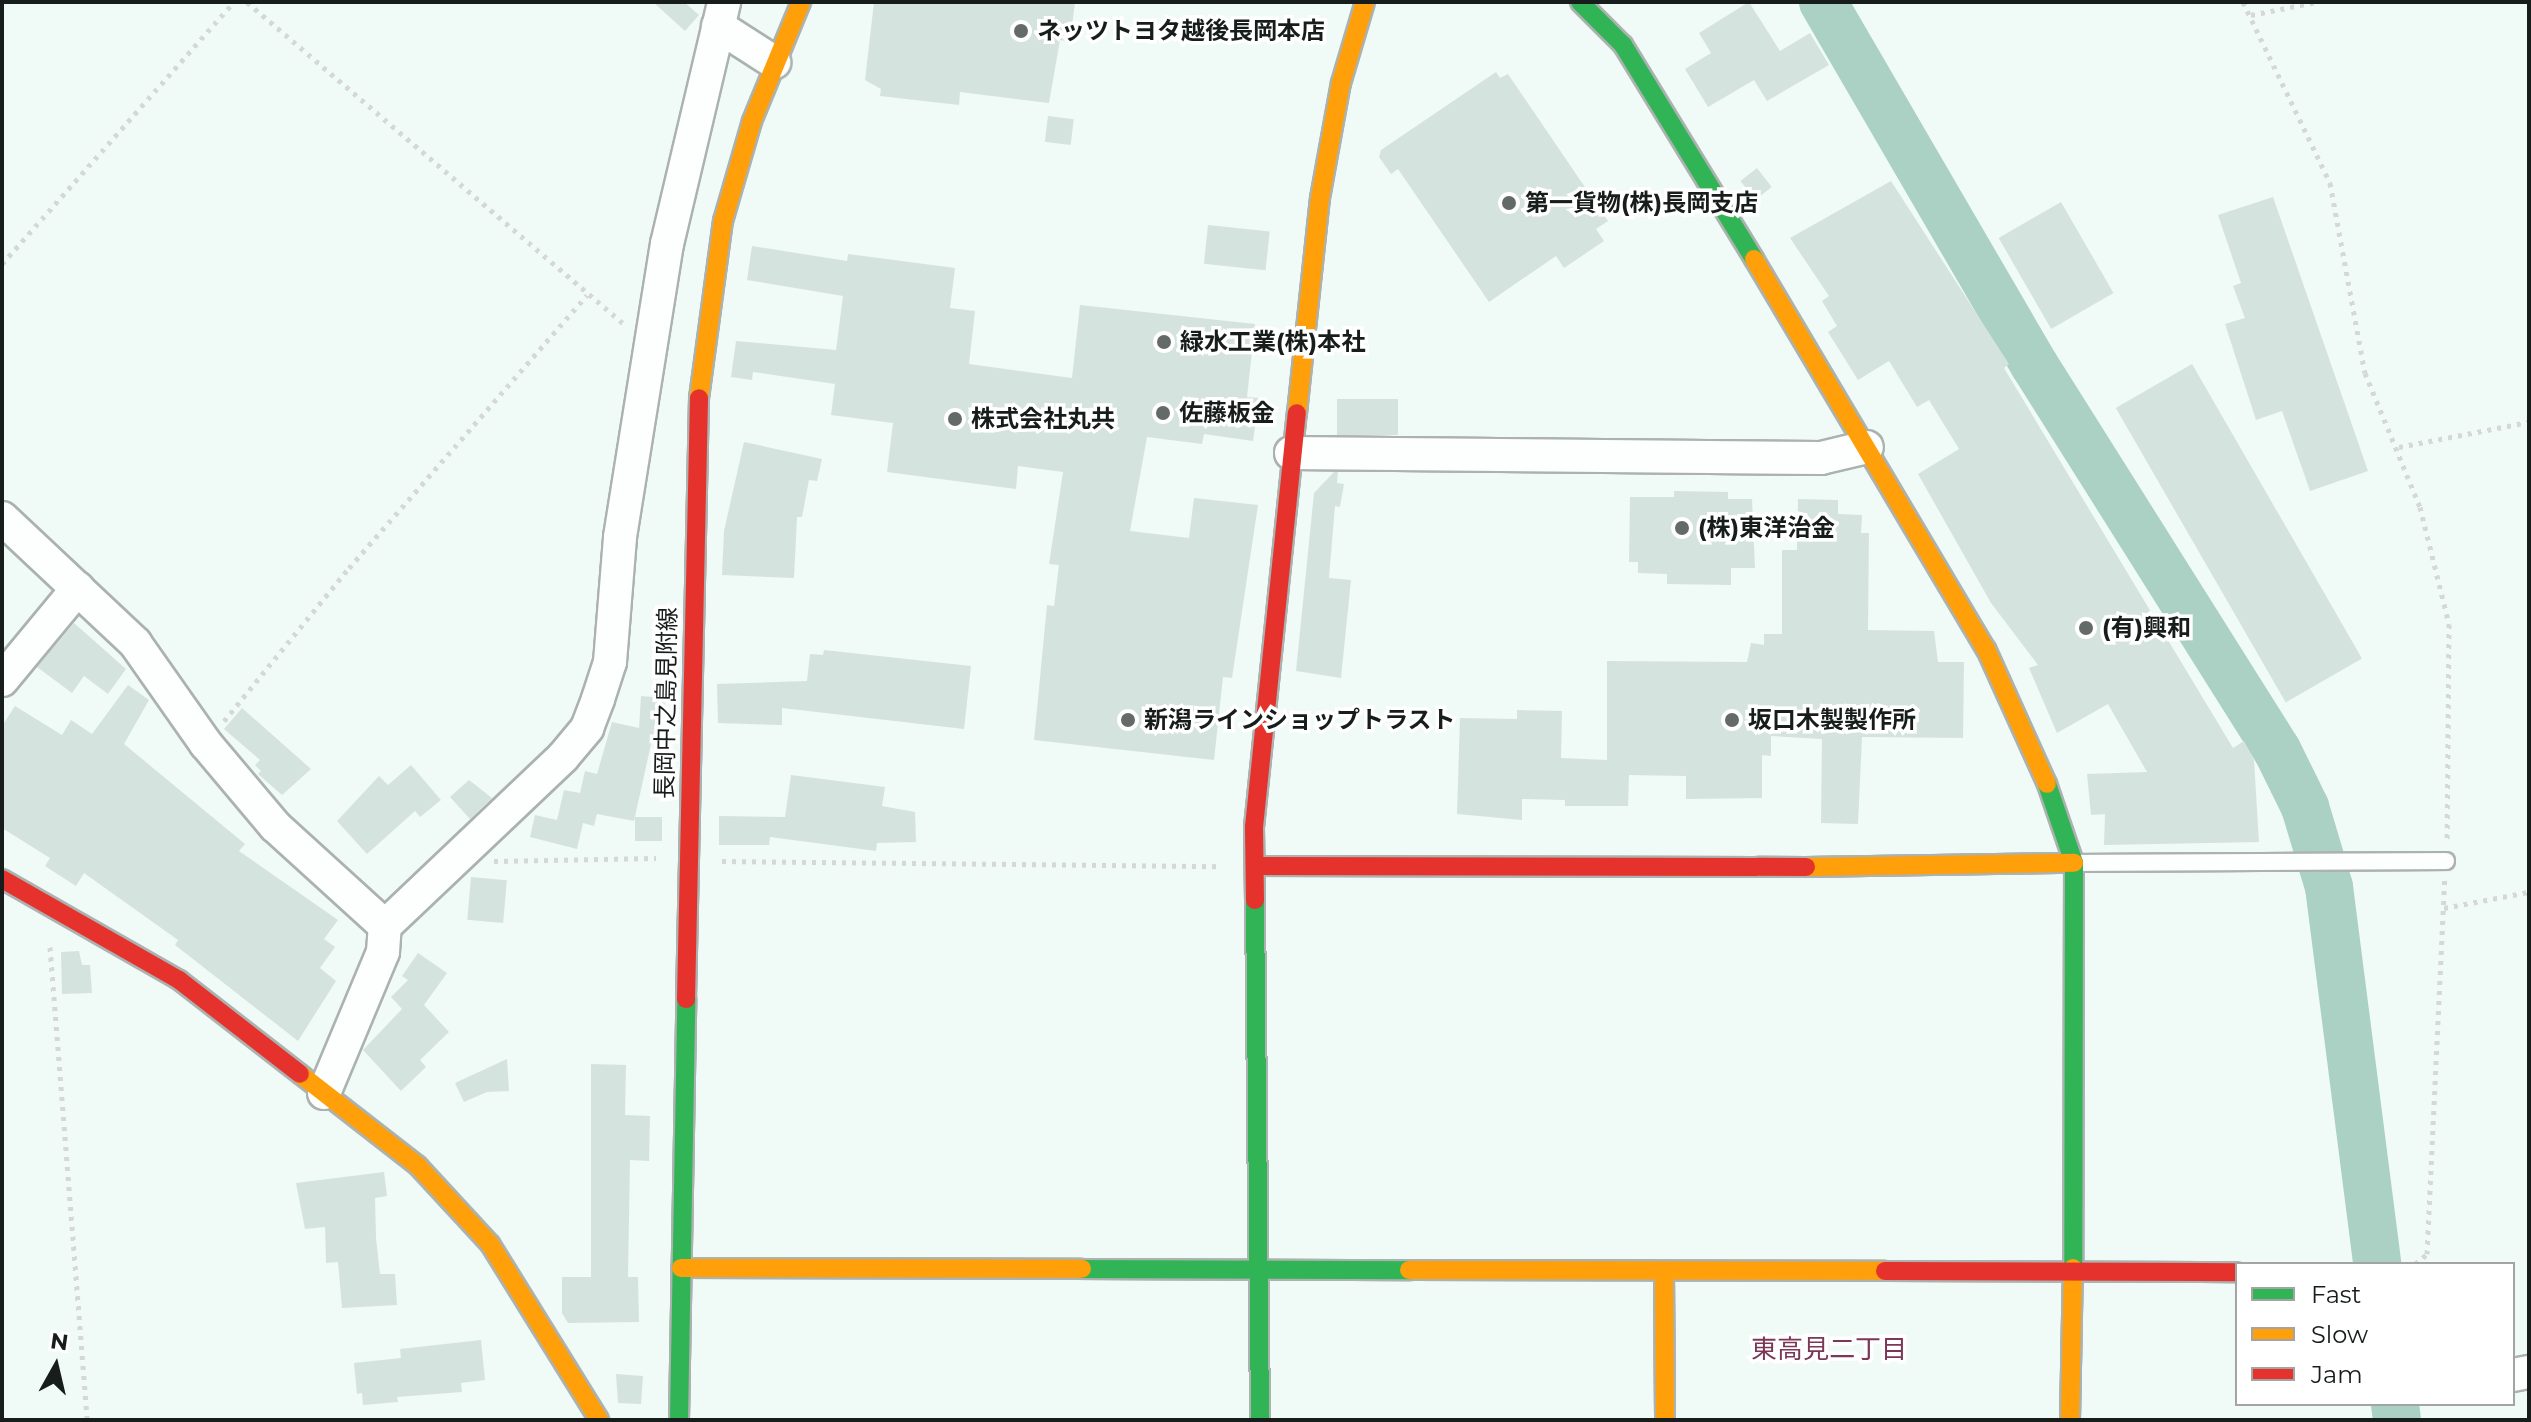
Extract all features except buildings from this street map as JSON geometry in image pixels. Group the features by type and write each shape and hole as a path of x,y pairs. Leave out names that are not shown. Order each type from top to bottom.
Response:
{"street":[{"name":"長岡中之島見附線","path":"679,1420 693,517 704,335 723,221 774,62 801,2"},
{"path":"1260,1420 1254,827 1320,198 1341,83 1365,2"},
{"path":"1580,2 1623,45 1867,447 1986,649 2059,812 2074,863 2077,996 2070,1420"},
{"path":"324,1093 383,952 385,926 563,757 587,728 610,662 620,537 667,244 721,14 774,62"},
{"path":"1291,453 1821,458 1867,447"},
{"path":"2,518 135,643 206,744 275,826 385,926"},
{"path":"2,680 78,588"},
{"path":"1256,866 2018,867 2074,863"},
{"path":"2,879 179,980 418,1166 490,1244 599,1420"},
{"path":"681,1268 1664,1271 2071,1268 2235,1272"},
{"path":"1664,1271 1665,1420"}],"lane":[{"path":"2074,863 2446,861"}],"path":[{"path":"2,264 234,2"},
{"path":"247,2 587,295 650,343"},
{"path":"2243,2 2330,183 2365,373 2399,447 2449,624 2451,759 2427,1254 2417,1262"},
{"path":"2251,15 2316,2"},
{"path":"206,744 349,568 587,295"},
{"path":"2399,447 2529,422"},
{"path":"470,848 484,862 688,859 1256,866"},
{"path":"2443,908 2529,892"},
{"path":"46,902 87,1420"}],"waterway":[{"path":"1823,2 2035,366 2277,750 2305,807 2329,887 2377,1262"},
{"path":"2395,1406 2397,1420"}],"traffic: fast":[{"path":"1580,2 1623,45 1754,259"},
{"path":"2047,784 2074,863 2073,1268"},
{"path":"1255,900 1260,1420"},
{"path":"679,1420 686,999"},
{"path":"1082,1269 1409,1270"}],"traffic: slow":[{"path":"699,398 723,221 752,121 801,2"},
{"path":"1297,413 1320,198 1341,83 1365,2"},
{"path":"1754,259 1986,649 2047,784"},
{"path":"1806,867 2074,863"},
{"path":"300,1074 418,1166 490,1244 599,1420"},
{"path":"681,1268 1082,1269"},
{"path":"2070,1420 2073,1268"},
{"path":"1409,1270 1885,1271"},
{"path":"1664,1271 1665,1420"}],"traffic: jam":[{"path":"686,999 699,398"},
{"path":"1255,900 1254,827 1297,413"},
{"path":"1256,866 1806,867"},
{"path":"2,879 179,980 300,1074"},
{"path":"1885,1271 2235,1272"}],"place":[{"name":"ネッツトヨタ越後長岡本店","path":"1021,31"},
{"name":"第一貨物(株)長岡支店","path":"1509,203"},
{"name":"緑水工業(株)本社","path":"1164,342"},
{"name":"佐藤板金","path":"1163,413"},
{"name":"株式会社丸共","path":"955,419"},
{"name":"(株)東洋治金","path":"1682,528"},
{"name":"(有)興和","path":"2086,628"},
{"name":"新潟ラインショップトラスト","path":"1128,720"},
{"name":"坂口木製製作所","path":"1732,720"}],"district":[{"name":"東高見二丁目","path":"1829,1350"}]}
